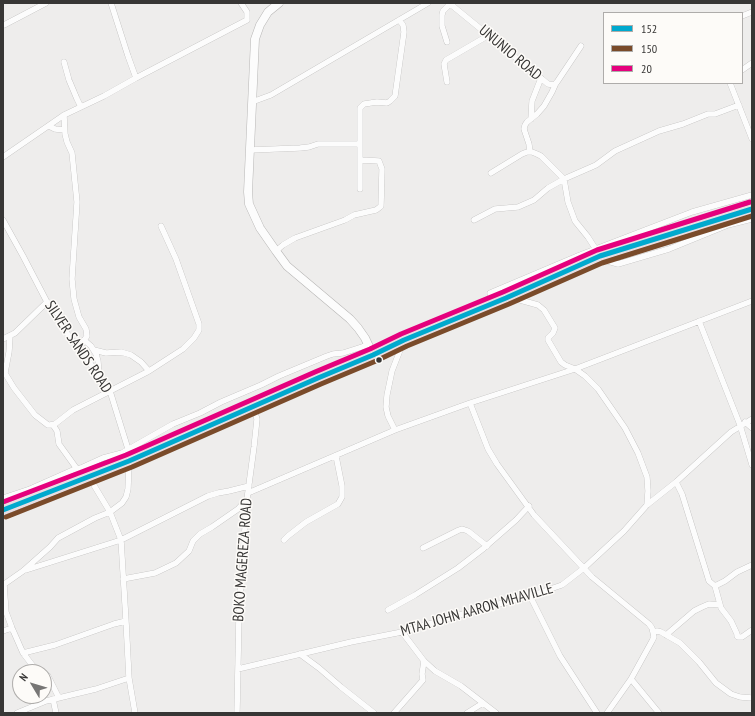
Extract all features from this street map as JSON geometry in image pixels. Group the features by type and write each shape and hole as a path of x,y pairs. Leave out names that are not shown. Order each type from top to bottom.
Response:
{"highway":[{"path":"3,510 129,462 404,340 506,298 598,252 752,209"}],"street":[{"path":"4,25 46,3"},
{"path":"110,3 136,78"},
{"path":"240,3 247,12 247,20"},
{"path":"272,3 260,25 255,39 248,192 249,204 260,228 287,266 350,319 358,328 373,355"},
{"path":"268,12 279,3"},
{"path":"252,102 271,95 428,3"},
{"path":"447,42 442,26 442,15 443,10 449,3"},
{"name":"UNUNIO ROAD","path":"449,3 548,84 554,85 557,82 581,46"},
{"path":"3,157 64,115 104,96 247,20 260,25"},
{"path":"360,189 360,108 364,104 377,102 387,103 395,96 404,32 403,25 399,20"},
{"path":"447,82 444,64 446,60 489,35"},
{"path":"64,62 69,80 81,107"},
{"path":"743,69 752,63"},
{"path":"531,119 532,100 541,78"},
{"path":"530,152 524,130 527,122 544,106 557,82"},
{"path":"730,84 752,138"},
{"path":"474,220 495,209 518,207 534,200 548,188 564,179 596,165 614,151 659,130 683,124 708,114 715,114 739,105"},
{"path":"64,115 64,130 72,153 77,202 72,286 79,317 86,329 87,336 80,347"},
{"path":"49,126 55,129 64,130"},
{"path":"250,150 300,148 318,144 360,144"},
{"path":"491,173 522,154 530,152 541,156 564,179 568,202 575,220 604,260 618,264 669,249 728,225 752,219"},
{"path":"276,251 295,238 345,220 354,215 380,208 382,169 379,161 361,160"},
{"path":"492,303 490,293 598,252 692,212 752,195"},
{"name":"SILVER SANDS ROAD","path":"3,220 47,302 51,304 59,316 66,332 80,347 110,391 128,449 129,462 128,490 122,503 110,512 95,518 58,538 23,571 3,584"},
{"path":"10,336 9,352 4,371 14,388 34,415 48,425 53,425 73,410 149,371 183,349 194,338 199,330 199,324 176,259 161,226"},
{"path":"506,298 538,305 544,310 555,328 548,340 561,362 585,376 598,389 625,428 638,453 647,477 647,505"},
{"path":"123,579 141,577 155,573 176,563 189,551 193,541 200,534 238,509 248,496 336,456 395,430 470,403 575,369 752,301"},
{"path":"3,339 15,333 47,302"},
{"path":"699,321 742,424 752,464"},
{"path":"84,340 94,350 102,353 121,352 131,355 141,362 149,371"},
{"path":"395,430 388,416 386,407 387,395 392,371 404,340"},
{"path":"3,498 30,490 103,458 122,453 172,424 200,414 221,402 279,376 327,356 343,353 368,345"},
{"path":"94,350 98,361 99,376"},
{"path":"470,403 491,454 534,515 592,577 650,624 654,632 654,637 632,679 607,713"},
{"name":"BOKO MAGEREZA ROAD","path":"237,713 239,613 248,496 257,419 253,407"},
{"name":"MTAA JOHN AARON MHAVILLE","path":"238,668 402,632 530,596 562,585 584,568 624,532 647,505 676,482 731,432 752,418"},
{"path":"742,424 752,428"},
{"path":"53,425 57,431 59,444 110,512 121,540 129,678 135,713"},
{"path":"284,540 306,522 338,504 342,497 342,486 336,456"},
{"path":"676,482 682,494 709,581 715,586 721,608 731,621 738,637 742,637 752,630"},
{"path":"23,571 121,540 208,496 249,486"},
{"path":"388,610 434,584 458,568 487,546 529,506"},
{"path":"423,548 462,529 468,531 487,546"},
{"path":"715,586 737,572 752,565"},
{"path":"3,584 6,612 23,653 31,664"},
{"path":"530,596 560,656 597,713"},
{"path":"666,635 694,611 709,604 720,605"},
{"path":"23,653 55,645 126,621"},
{"path":"3,631 12,628"},
{"path":"402,632 424,661 435,671 461,686 496,713"},
{"path":"654,632 659,632 680,643 716,682 731,694 740,697 752,698"},
{"path":"300,654 374,713"},
{"path":"394,713 423,680 422,674 424,661"},
{"path":"16,713 46,701 96,689 129,678"},
{"path":"632,679 659,713"},
{"path":"52,687 56,698 56,713"},
{"path":"467,713 483,703"}],"transit line":[{"name":"20","path":"3,502 126,455 597,250 750,202"},
{"name":"152","path":"3,510 129,461 600,256 752,209"},
{"name":"150","path":"6,517 132,467 376,361 407,346 509,304 602,263 752,216"}]}
